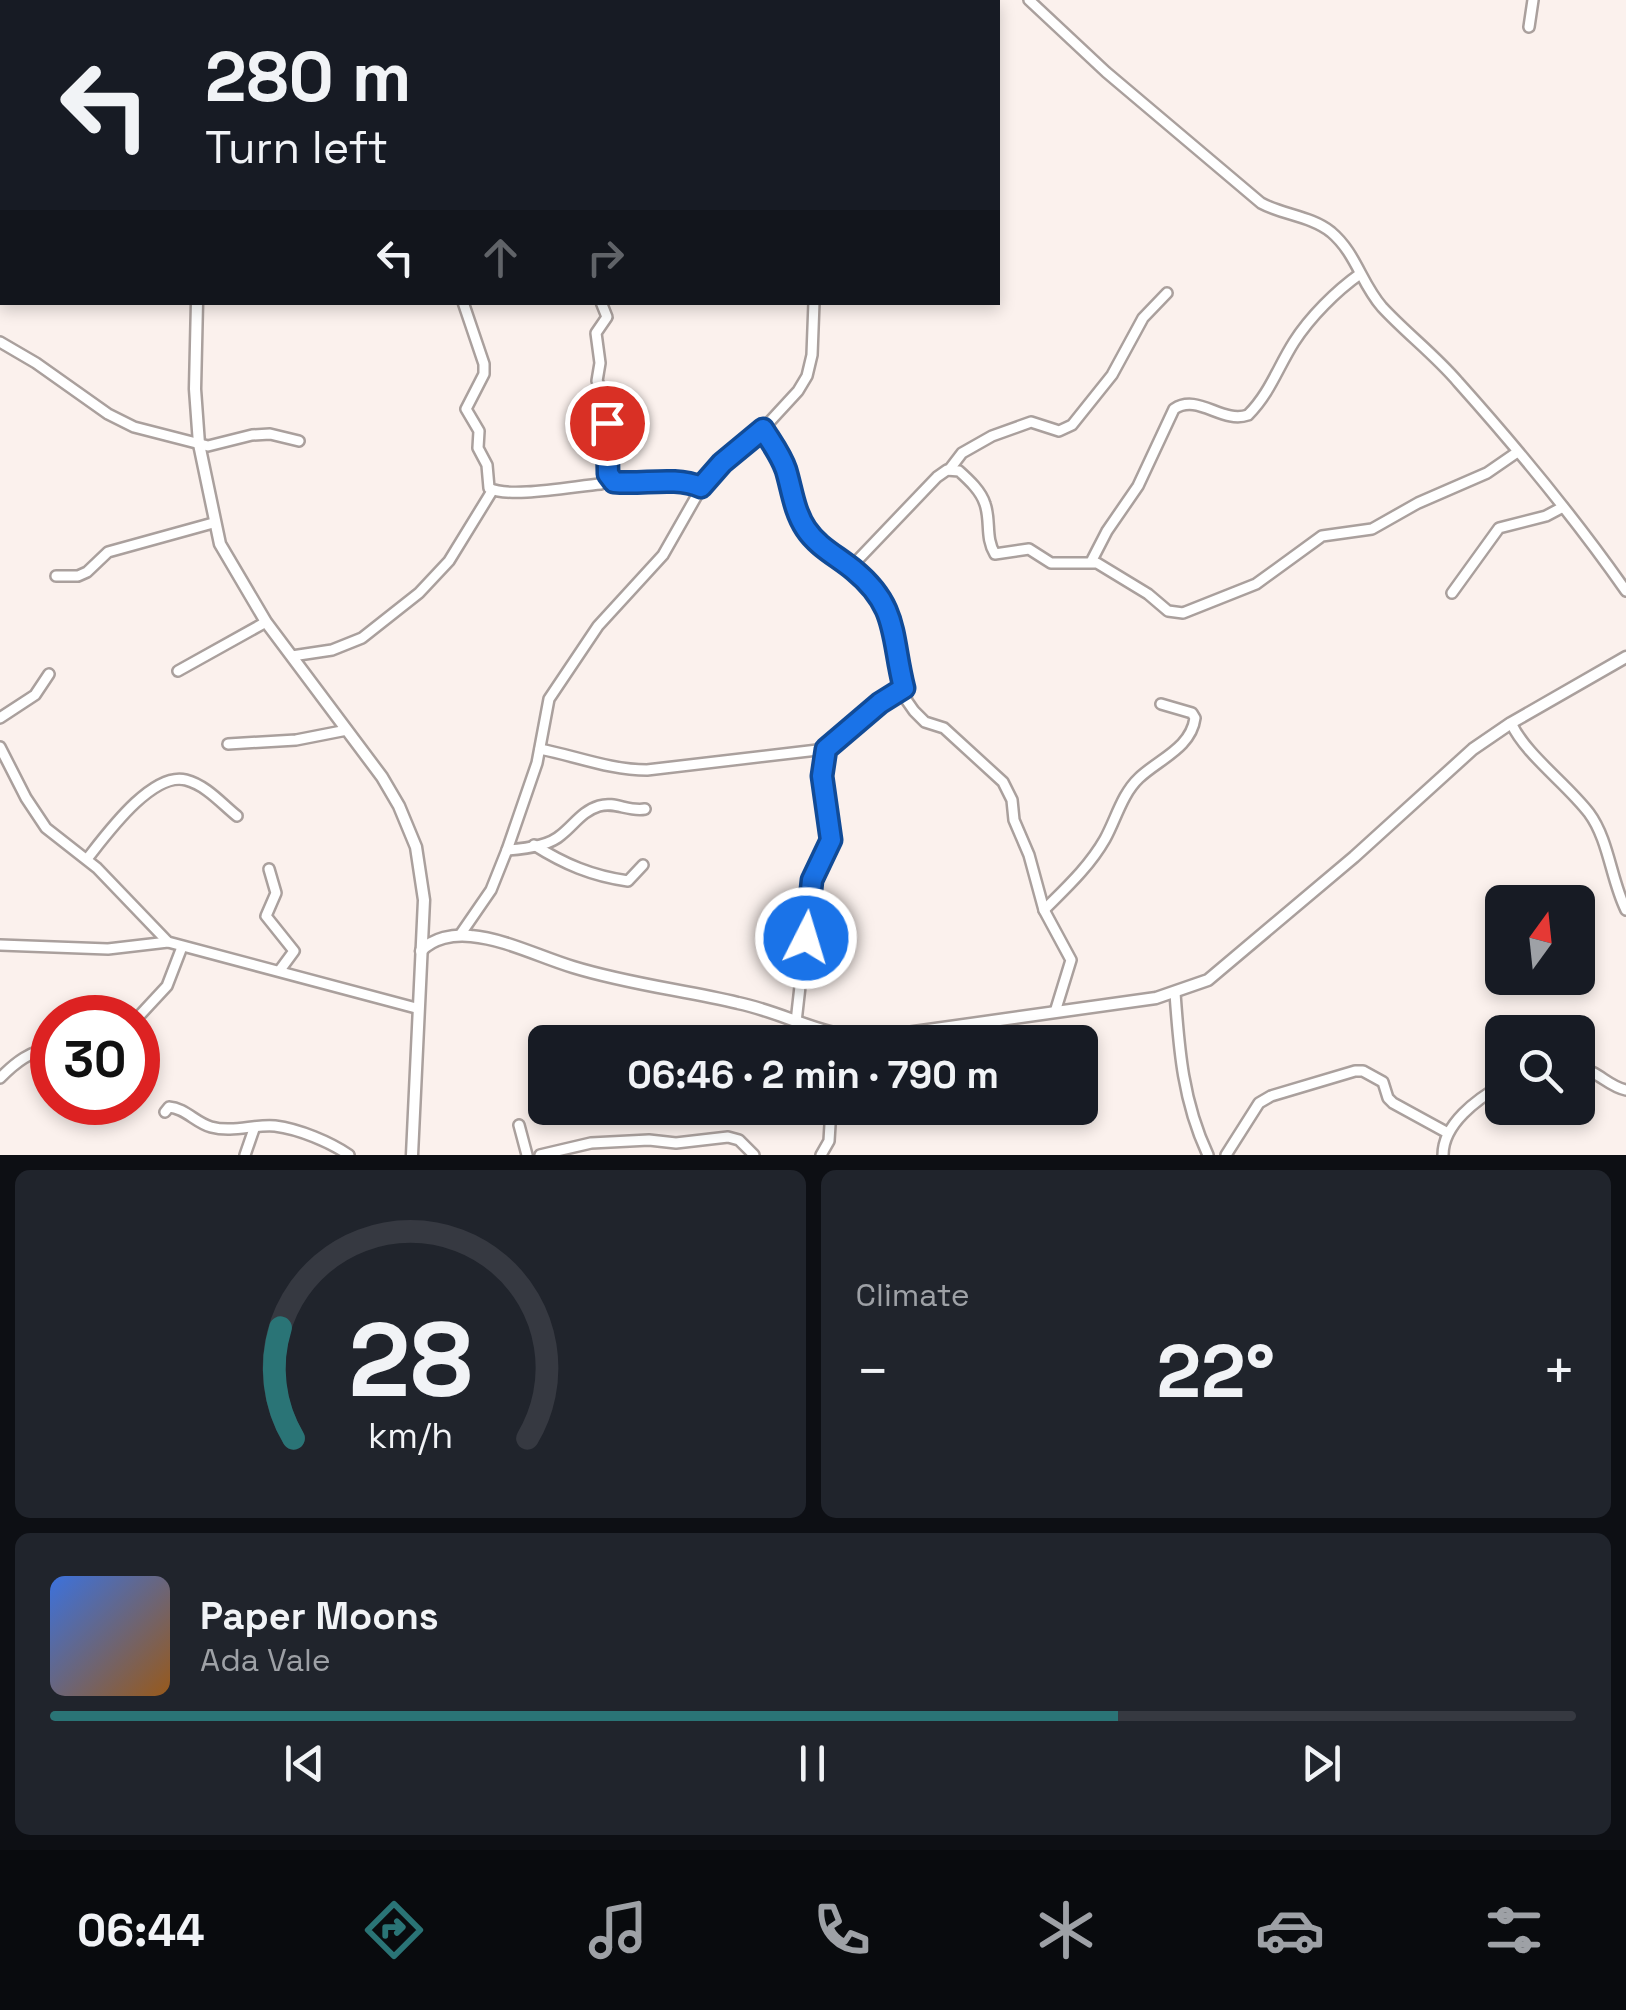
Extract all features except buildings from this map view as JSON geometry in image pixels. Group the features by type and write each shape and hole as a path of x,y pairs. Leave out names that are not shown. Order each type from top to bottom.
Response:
{"main road":[{"path":"197,305 195,389 199,444 214,523 231,568 266,622 382,777 410,829 422,876 412,1155"},
{"path":"962,1025 1175,993 1208,980 1354,857 1442,774 1511,723 1626,657"},
{"path":"422,919 430,930 483,938 630,984 738,1002 801,1025"},
{"path":"421,951 428,944 455,936"}],"street":[{"path":"1029,0 1106,72 1261,203 1278,212 1314,221 1328,230 1351,253 1370,292 1458,382 1626,590"},
{"path":"1529,27 1534,0"},
{"path":"1091,562 1138,486 1174,409 1191,403 1231,417 1248,416 1264,399 1292,344 1343,286 1360,274"},
{"path":"851,567 962,453 992,436 1031,422 1058,431 1072,425 1112,375 1143,318 1167,293"},
{"path":"464,305 481,348 484,370 466,409 478,431 478,448 485,458 492,491"},
{"path":"603,305 607,316 596,333 600,363 597,381 608,401 609,478"},
{"path":"455,936 491,890 507,850 540,749 549,699 598,626 664,555 701,487 798,391 812,355 814,305"},
{"path":"0,342 134,427 218,446 252,435 298,440"},
{"path":"763,429 785,467 797,512 806,529 820,546 867,581 892,618 894,649 907,700 925,722 944,728 1004,782 1044,910 1071,960 1054,1012"},
{"path":"949,470 959,470 980,493 987,507 988,538 994,554 1029,549 1051,562 1102,565 1168,611 1183,613 1256,584 1322,536 1372,529 1418,502 1487,473 1516,452"},
{"path":"492,491 601,484 609,478"},
{"path":"609,478 637,484 678,480 701,487"},
{"path":"292,656 332,650 362,638 420,593 449,561 492,491"},
{"path":"1452,593 1499,528 1546,516 1562,507"},
{"path":"56,576 78,576 88,572 108,552 214,523"},
{"path":"178,672 266,622"},
{"path":"0,718 35,695 49,674"},
{"path":"540,749 582,757 617,770 826,749 904,688"},
{"path":"1044,910 1080,874 1138,779 1166,759 1192,732 1192,713 1161,704"},
{"path":"1511,723 1519,739 1552,770 1597,825 1626,910"},
{"path":"228,744 296,740 348,730"},
{"path":"0,747 36,815 168,942 416,1008"},
{"path":"796,1022 812,880 831,840 822,776 826,749"},
{"path":"87,860 138,801 170,780 194,783 237,816"},
{"path":"507,850 554,840 578,818 602,804 627,810 646,808"},
{"path":"534,845 568,867 628,882 643,865"},
{"path":"269,869 276,893 266,916 294,951 280,970"},
{"path":"0,946 108,949 168,942"},
{"path":"159,995 167,986 182,947"},
{"path":"1175,993 1186,1097 1208,1155"},
{"path":"0,1078 30,1054"},
{"path":"1226,1155 1259,1103 1271,1096 1363,1071 1383,1082 1393,1103 1446,1132"},
{"path":"1595,1072 1614,1088 1626,1090"},
{"path":"1443,1155 1446,1132 1485,1096"},
{"path":"165,1112 173,1106 212,1128 272,1126 296,1131 349,1155"},
{"path":"519,1125 527,1155"},
{"path":"821,1155 829,1141 829,1125"},
{"path":"244,1155 254,1129"},
{"path":"540,1155 590,1143 728,1137 738,1140 754,1155"}],"route":[{"path":"607,423 608,474 614,482 678,480 701,487 708,476 763,429 785,467 797,512 806,529 820,546 867,581 892,618 894,649 904,688 826,749 823,757 831,840 812,880 806,938"}]}
